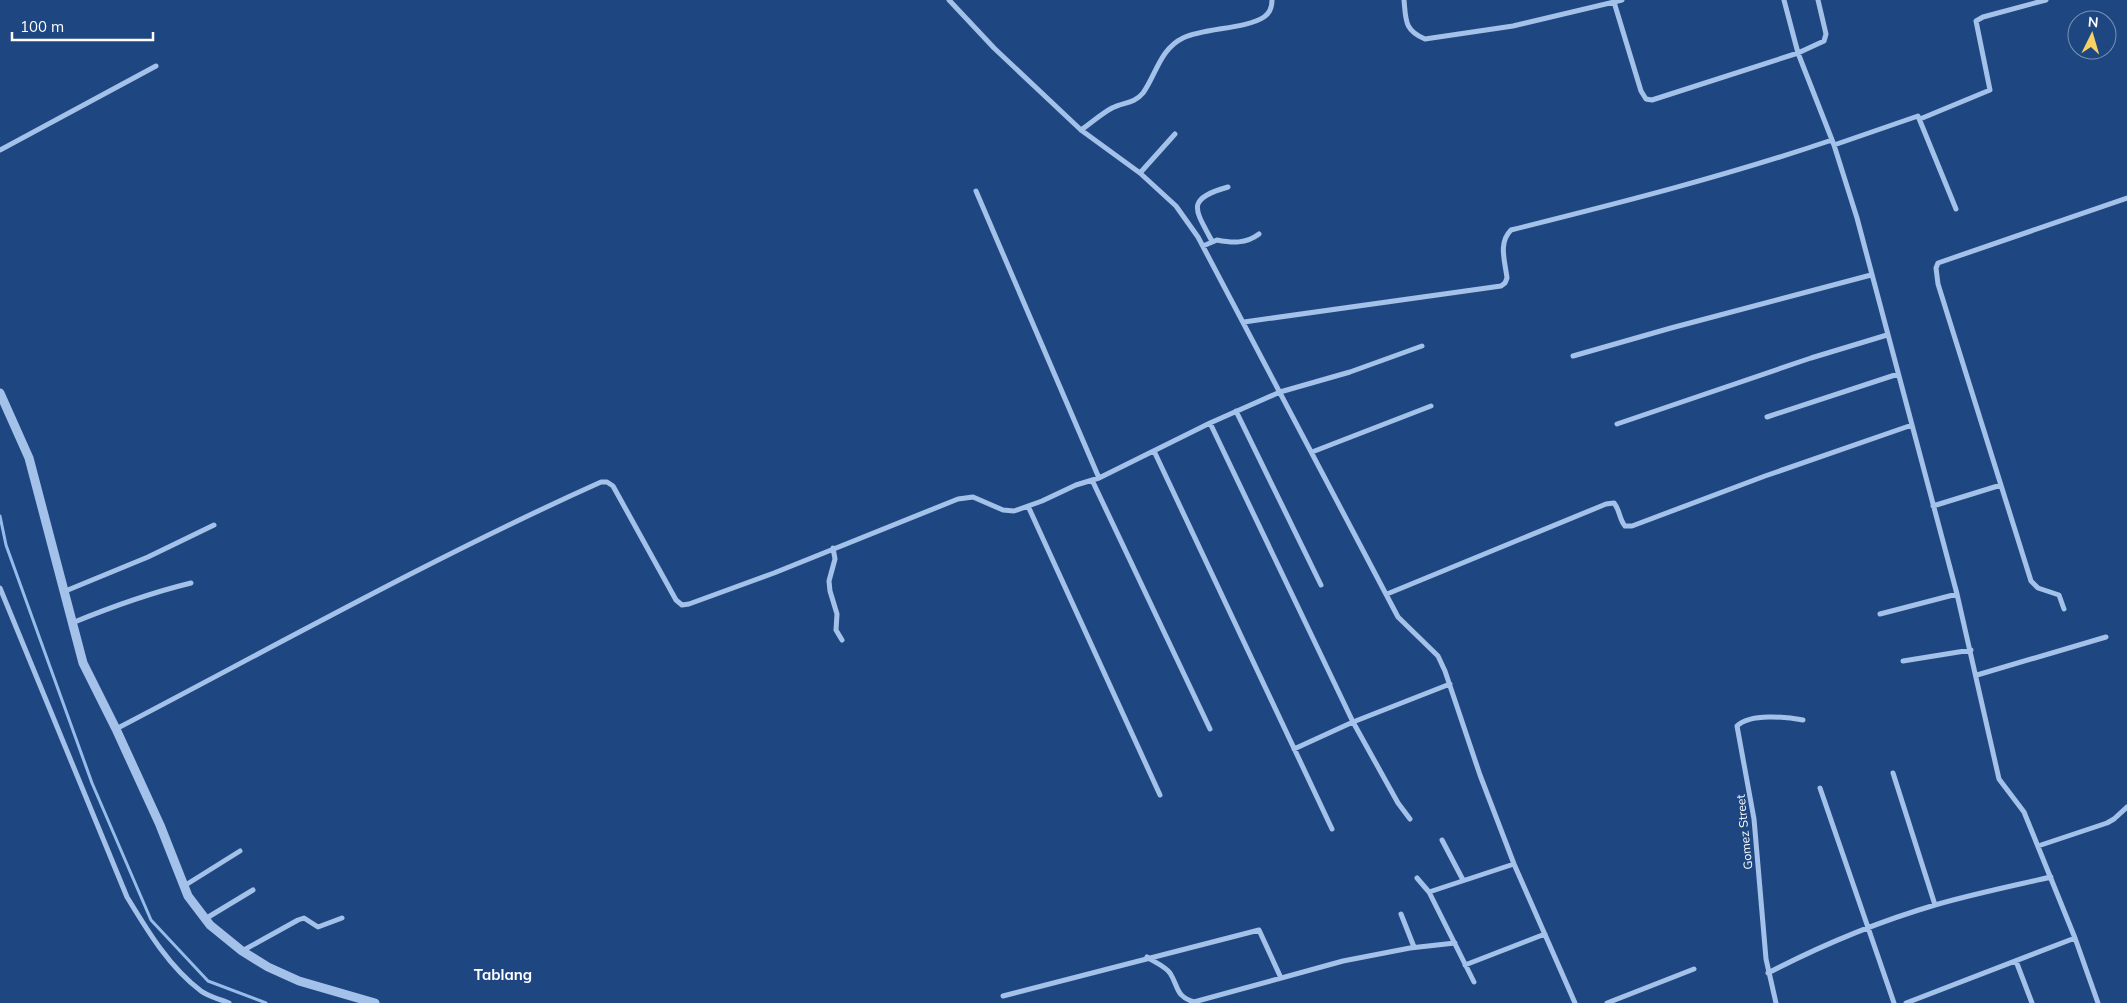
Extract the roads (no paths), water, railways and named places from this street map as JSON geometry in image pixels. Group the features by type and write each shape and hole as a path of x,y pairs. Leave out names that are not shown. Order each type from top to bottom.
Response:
{"street":[{"path":"949,0 994,48 1080,130 1140,173 1176,206 1203,246 1398,617 1438,656 1450,684 1480,775 1514,864 1576,1003"},
{"path":"1080,130 1113,107 1133,102 1142,95 1159,62 1172,45 1183,38 1265,17 1269,12 1272,0"},
{"path":"1404,0 1407,25 1414,34 1425,39 1513,26 1622,0"},
{"path":"1784,0 1798,53 1833,142 1857,218 1957,594 1977,675 1999,779 2024,812 2075,938 2098,1003"},
{"path":"1614,2 1641,91 1646,99 1652,100 1798,53 1824,41 1826,38 1818,0"},
{"path":"1920,119 1990,90 1976,21 2046,0"},
{"path":"0,150 156,66"},
{"path":"1244,322 1501,286 1507,278 1502,243 1505,236 1511,230 1623,202 1833,142 1916,116 1920,119 1956,209"},
{"path":"1140,173 1175,134"},
{"path":"1212,241 1199,217 1198,204 1203,196 1208,193 1228,187"},
{"path":"976,191 1099,478"},
{"path":"2064,609 2059,595 2033,585 1938,284 1936,268 1938,263 2127,198"},
{"path":"1203,246 1217,240 1229,243 1249,240 1259,234"},
{"path":"1574,356 1671,328 1871,276"},
{"path":"1617,424 1811,358 1887,335"},
{"path":"116,729 418,570 545,507 601,482 607,482 613,486 676,600 682,605 689,604 774,574 938,506 965,497 973,497 1002,510 1014,511 1076,485 1099,478 1210,423 1280,392 1350,372 1422,346"},
{"path":"1767,417 1898,374"},
{"path":"0,392 29,458 71,624 83,663 160,825 188,896 210,925 242,951 268,967 299,981 375,1003"},
{"path":"1312,452 1431,406"},
{"path":"1236,411 1321,584"},
{"path":"1210,423 1354,722 1398,803 1410,819"},
{"path":"1386,594 1606,504 1614,503 1618,507 1625,526 1632,526 1912,425"},
{"path":"1154,451 1332,829"},
{"path":"1092,480 1210,729"},
{"path":"1933,506 2001,485"},
{"path":"1028,506 1160,796"},
{"path":"63,593 148,557 214,525"},
{"path":"834,548 833,571 829,581 836,614 836,630 842,640"},
{"path":"71,624 112,606 154,592 191,583"},
{"path":"0,588 127,897 155,943 190,980 201,991 229,1003"},
{"path":"1880,614 1957,594"},
{"path":"1977,675 2106,637"},
{"path":"1903,661 1970,650"},
{"path":"1294,749 1354,722 1450,684"},
{"name":"Gomez Street","path":"1776,1003 1768,973 1764,946 1754,819 1737,726 1741,722 1770,717 1803,720"},
{"path":"1893,773 1935,905"},
{"path":"1820,788 1894,1003"},
{"path":"2038,846 2107,823 2127,807"},
{"path":"1442,840 1463,880"},
{"path":"184,886 240,851"},
{"path":"1429,892 1514,864"},
{"path":"1768,973 1818,948 1867,927 1935,905 2051,877"},
{"path":"1417,878 1429,892 1474,982"},
{"path":"205,919 253,890"},
{"path":"1401,914 1414,947"},
{"path":"242,951 304,918 318,927 342,918"},
{"path":"1003,996 1259,930 1281,978"},
{"path":"1465,965 1545,934"},
{"path":"1906,1003 2075,938"},
{"path":"1147,958 1169,972 1176,988 1184,999 1194,1002 1343,961 1414,947 1455,943"},
{"path":"2016,960 2032,1003"},
{"path":"1608,1003 1694,968"}],"waterway":[{"path":"0,516 6,545 92,783 151,920 208,981 266,1003"}],"district":[{"name":"Tablang","path":"503,974"}]}
